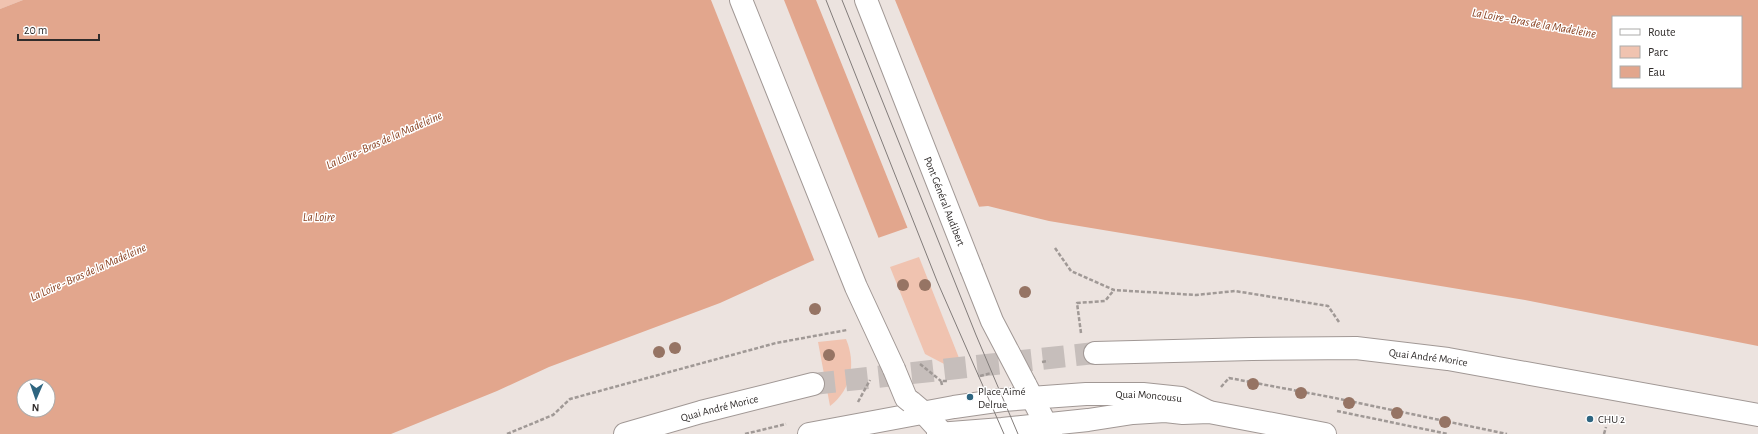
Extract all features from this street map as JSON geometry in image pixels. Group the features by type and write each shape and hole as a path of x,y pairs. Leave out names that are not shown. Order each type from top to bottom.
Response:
{"main road":[{"path":"741,0 856,287 906,398 941,434 1049,429"},
{"name":"Pont Général Audibert","path":"866,0 992,321 1049,429"},
{"name":"Quai André Morice","path":"1095,353 1356,348 1455,360 1758,415"},
{"name":"Quai André Morice","path":"625,434 701,412 813,384"},
{"name":"Quai Moncousu","path":"809,434 862,424 917,408 1003,400 1028,391 1086,394 1143,394 1181,398 1209,412"},
{"name":"Quai Moncousu","path":"1049,429 1088,420 1133,413 1165,411 1183,413 1209,412 1325,434"},
{"path":"1119,434 1122,426 1133,413"}],"path":[{"path":"1055,248 1071,271 1114,290 1196,295 1235,291 1242,292 1328,306 1341,325"},
{"path":"1077,303 1105,301 1114,290"},
{"path":"507,434 553,415 570,399 776,343 847,330"},
{"path":"915,360 941,381"},
{"path":"858,402 873,375"},
{"path":"1220,387 1229,378 1330,397 1507,434"},
{"path":"745,434 787,424"},
{"path":"1604,434 1606,427"}],"green space":[{"path":"0,0 23,0 0,9"},
{"path":"919,257 961,363 948,366 925,354 890,267"},
{"path":"846,339 851,357 850,375 843,392 830,406 818,342"}],"water":[{"name":"La Loire","path":"23,0 1758,0 1758,346 1525,300 1049,221 988,206 964,208 812,261 720,303 549,367 497,391 391,434 0,434 0,9"}],"pier":[{"path":"711,0 784,0 879,239 815,262"},
{"path":"816,0 895,0 980,209 964,210 908,229"}],"tunnel":[{"path":"813,384 1095,353"}],"tram line":[{"path":"826,0 937,281 1004,434"},
{"path":"842,0 976,335 1018,434"}],"place":[{"name":"Place Aimé Delrue","path":"970,397"},
{"name":"CHU 2","path":"1590,419"}],"water label":[{"name":"La Loire - Bras de la Madeleine","path":"1534,23"},
{"name":"La Loire - Bras de la Madeleine","path":"384,140"},
{"name":"La Loire - Bras de la Madeleine","path":"88,272"}]}
